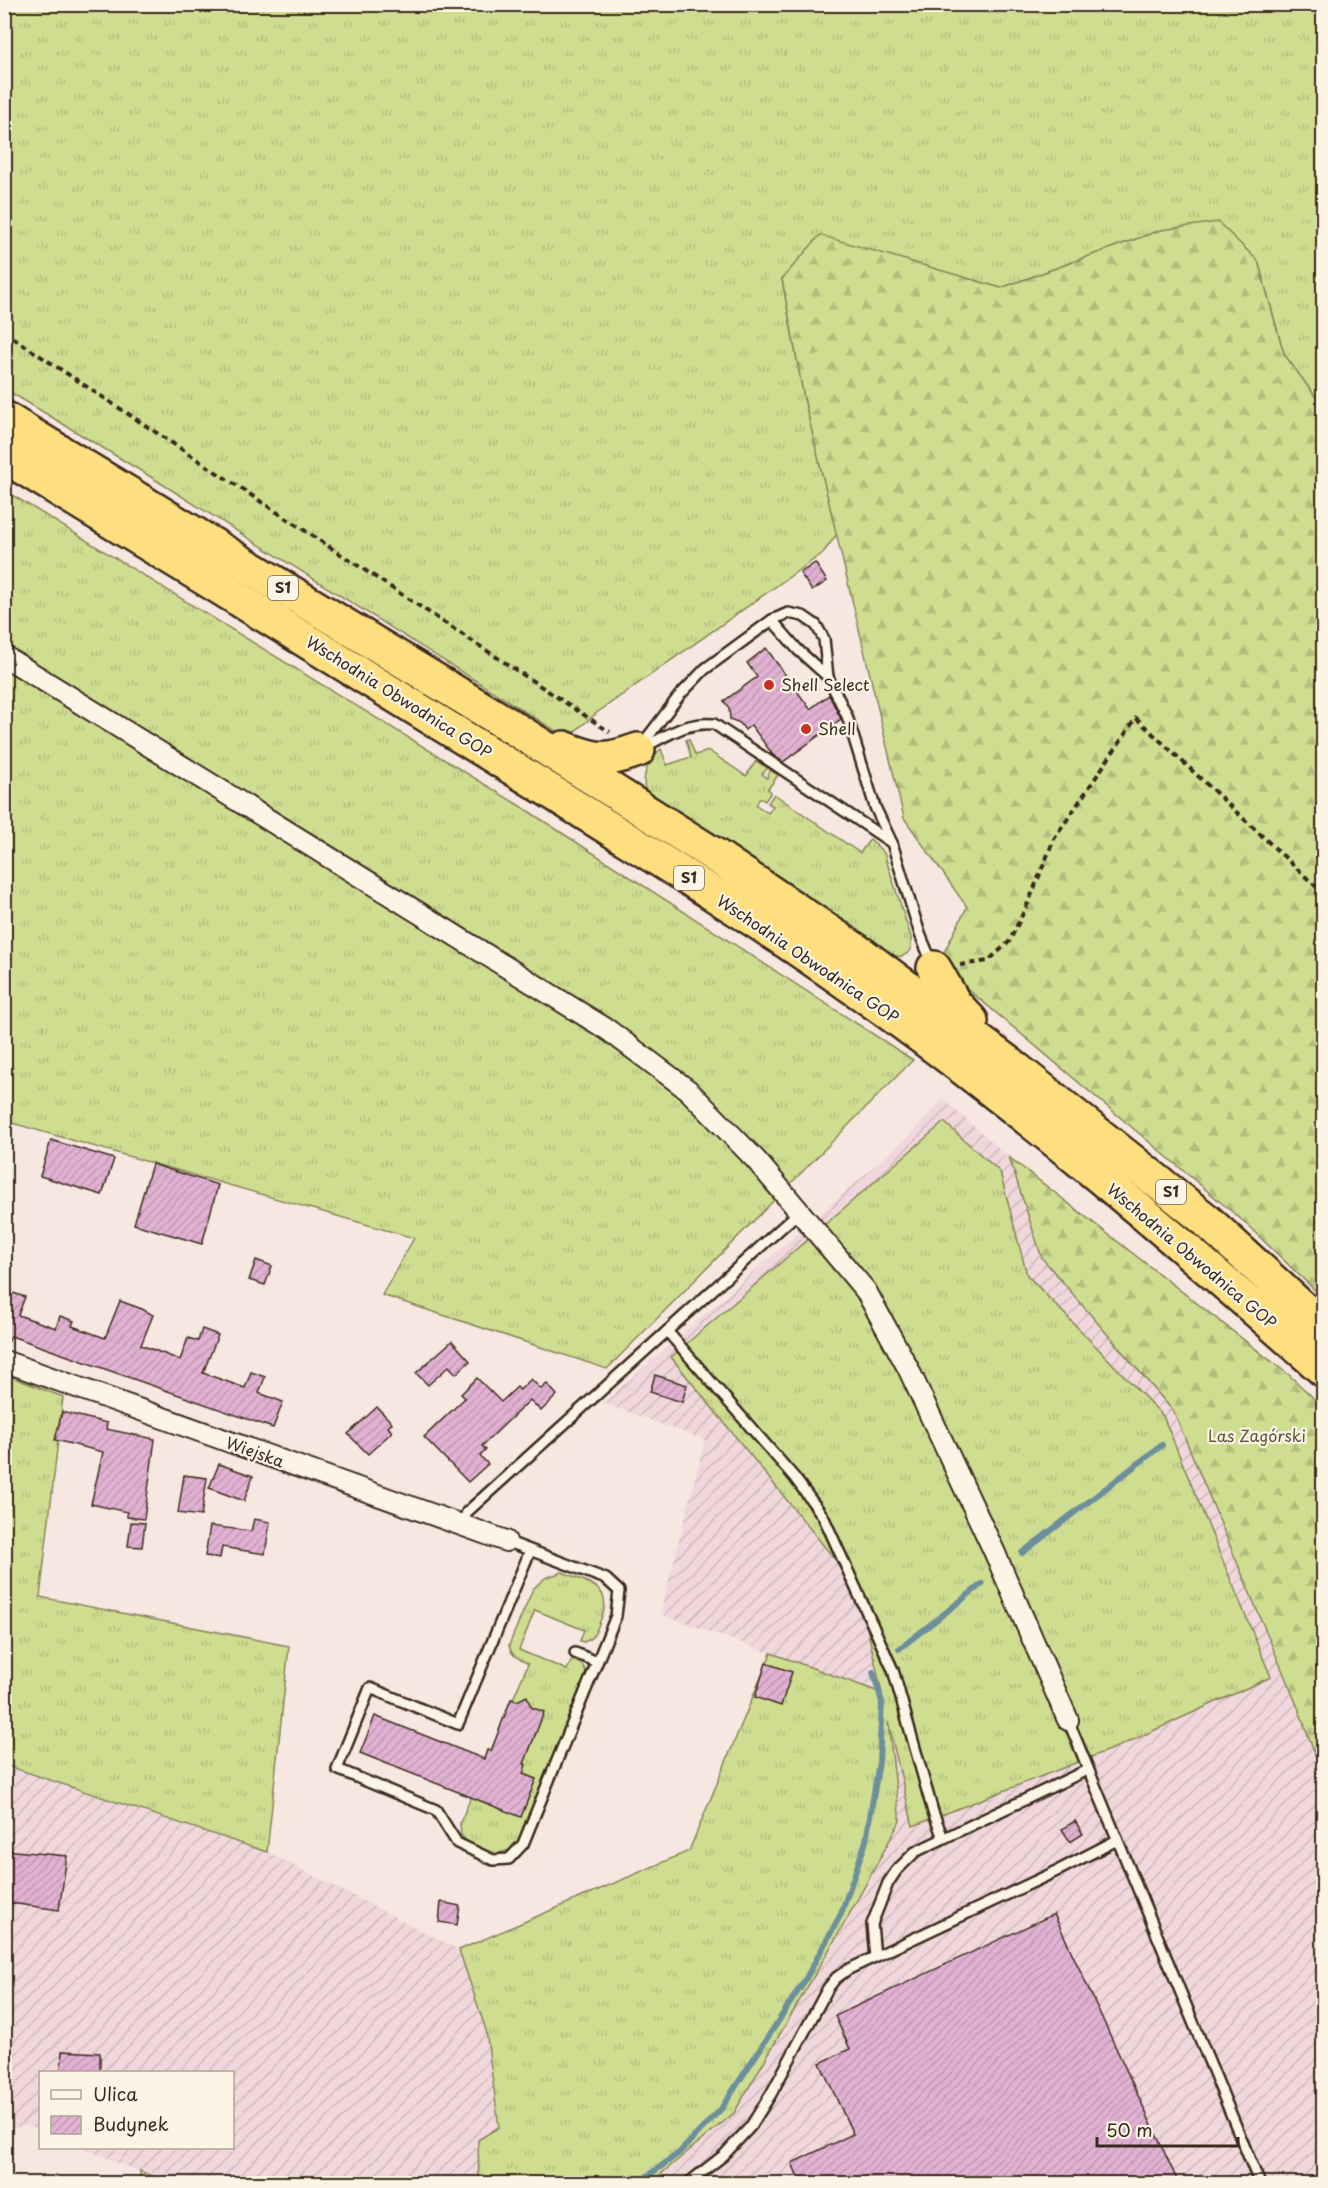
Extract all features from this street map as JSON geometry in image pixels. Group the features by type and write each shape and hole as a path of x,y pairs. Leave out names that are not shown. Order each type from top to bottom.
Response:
{"highway":[{"name":"Wschodnia Obwodnica GOP","path":"4,418 512,727 717,856 863,955 1011,1065 1206,1220 1323,1328"},
{"name":"Wschodnia Obwodnica GOP","path":"4,456 553,793 695,882 854,988 995,1093 1191,1251 1323,1370"},
{"path":"512,727 597,759 615,758 638,750"},
{"path":"934,968 954,1003 1011,1065"}],"street":[{"path":"4,656 608,1030 688,1090 756,1160 866,1291 908,1368 994,1551 1068,1720"},
{"name":"Wiejska","path":"4,1361 506,1542"}],"lane":[{"path":"638,750 679,696 705,669 751,634 772,620 788,613 803,616 816,625 824,639 828,677 847,716 875,807 892,843 920,934 934,968"},
{"path":"772,620 798,650 828,677"},
{"path":"638,750 682,728 699,723 714,724 892,843"},
{"path":"462,1526 467,1512 800,1211"},
{"path":"667,1331 794,1477 823,1516 893,1670 933,1812 943,1838"},
{"path":"506,1542 606,1579 619,1591 616,1616 523,1844 509,1859 493,1860 457,1843 436,1810 337,1769 370,1688 458,1724 530,1551"},
{"path":"575,1653 597,1662"},
{"path":"1068,1720 1260,2184"},
{"path":"875,1957 872,1924 888,1883 896,1871 915,1852 1088,1770"},
{"path":"687,2184 724,2155 751,2126 771,2094 828,1988 836,1978 1117,1840"}],"path":[{"path":"4,332 294,522 499,661 638,750"},
{"path":"934,968 988,961 1009,942 1029,901 1054,839 1136,718 1323,894"}],"shaded area":[{"path":"943,1099 1009,1157 1042,1258 1174,1412 1299,1710 1323,1777 1323,2183 650,2183 734,2113 885,1694 660,1614 705,1440 603,1403 908,1137"},
{"path":"4,1765 267,1852 459,1950 486,2030 499,2127 478,2140 479,2183 167,2183 85,2149 234,2149 234,2071 39,2071 39,2130 28,2125 5,2130"}],"green space":[{"path":"4,5 1323,5 1323,407 1284,354 1258,261 1161,230 1001,288 820,236 782,279 804,398 837,534 823,553 598,712 567,738 151,477 5,389"},
{"path":"1218,222 1258,261 1284,354 1323,407 1323,1298 1243,1221 938,964 967,907 904,818 804,398 782,279 820,235 1001,288 1161,230"},
{"path":"4,490 525,809 913,1060 607,1369 382,1295 414,1238 5,1121"},
{"path":"689,739 695,755 709,751 746,776 756,761 768,768 762,774 767,778 770,770 778,775 768,789 771,792 765,801 760,798 756,805 768,813 773,806 768,803 774,794 860,853 870,839 884,853 911,937 911,950 899,956 886,953 646,792 645,774 653,758 661,749 667,765 691,757 686,740"},
{"path":"944,1122 1000,1172 1027,1275 1163,1416 1271,1677 1122,1745 913,1826 888,1722 900,1821 843,1926 734,2113 650,2183 479,2183 478,2140 499,2127 486,2030 459,1950 689,1851 771,1653 882,1693 858,1588 671,1357"},
{"name":"Las Zagórski","path":"1009,1157 1289,1375 1323,1407 1323,1777 1299,1710 1174,1412 1042,1258"},
{"path":"4,1374 63,1397 40,1597 289,1646 267,1852 5,1765"},
{"path":"562,1572 596,1587 604,1599 604,1608 595,1633 584,1642 580,1641 584,1630 535,1610 519,1650 567,1670 572,1660 575,1661 584,1668 586,1678 520,1838 510,1850 496,1854 469,1844 461,1835 460,1823 528,1664 514,1655 509,1645 533,1589 545,1578"},
{"path":"140,2171 167,2183 140,2183"}],"building":[{"path":"815,563 827,581 812,591 800,573"},
{"path":"766,648 810,709 829,695 841,719 783,762 773,755 751,725 745,730 740,723 730,719 729,708 724,701 757,677 747,663"},
{"path":"51,1140 114,1159 102,1195 40,1176"},
{"path":"152,1164 218,1185 202,1244 134,1224"},
{"path":"256,1260 272,1266 265,1285 249,1280"},
{"path":"4,1290 25,1297 18,1315 56,1328 60,1316 74,1321 72,1326 105,1338 120,1301 142,1309 153,1315 141,1345 180,1360 188,1338 198,1341 202,1329 218,1335 203,1373 245,1388 251,1372 265,1377 259,1393 283,1402 273,1428 11,1336 4,1347"},
{"path":"452,1341 470,1361 456,1374 449,1366 428,1385 416,1373"},
{"path":"655,1375 687,1385 682,1402 650,1392"},
{"path":"477,1378 501,1402 517,1387 520,1390 531,1379 541,1389 547,1384 557,1395 541,1411 530,1400 482,1446 486,1450 480,1456 488,1464 468,1482 424,1437 465,1398 461,1394"},
{"path":"377,1407 392,1423 388,1427 392,1432 368,1454 348,1434"},
{"path":"62,1412 107,1423 106,1429 155,1439 144,1519 127,1517 127,1512 91,1504 103,1452 55,1440"},
{"path":"219,1464 253,1476 244,1501 209,1488"},
{"path":"184,1475 207,1478 201,1516 178,1513"},
{"path":"254,1519 270,1522 265,1554 222,1547 220,1558 205,1556 210,1526 251,1531"},
{"path":"131,1522 145,1523 142,1547 128,1546"},
{"path":"766,1663 792,1672 781,1706 755,1697"},
{"path":"527,1696 531,1707 544,1712 524,1764 526,1765 523,1774 536,1779 521,1817 360,1753 375,1716 484,1759 487,1750 491,1751 511,1699 517,1701"},
{"path":"1075,1821 1083,1834 1070,1842 1062,1829"},
{"path":"4,1850 67,1856 59,1910 4,1902"},
{"path":"441,1902 460,1906 457,1925 439,1922"},
{"path":"1054,1914 1179,2184 801,2184 792,2163 853,2134 820,2063 850,2049 835,2016"},
{"path":"62,2051 100,2053 100,2071 61,2071"}],"waterway":[{"path":"1022,1553 1162,1445"},
{"path":"899,1649 982,1584"},
{"path":"637,2184 679,2153 721,2109 805,1980 841,1914 866,1841 879,1762 882,1702 873,1672"}],"place":[{"name":"Shell Select","path":"769,685"},
{"name":"Shell","path":"806,729"}]}
